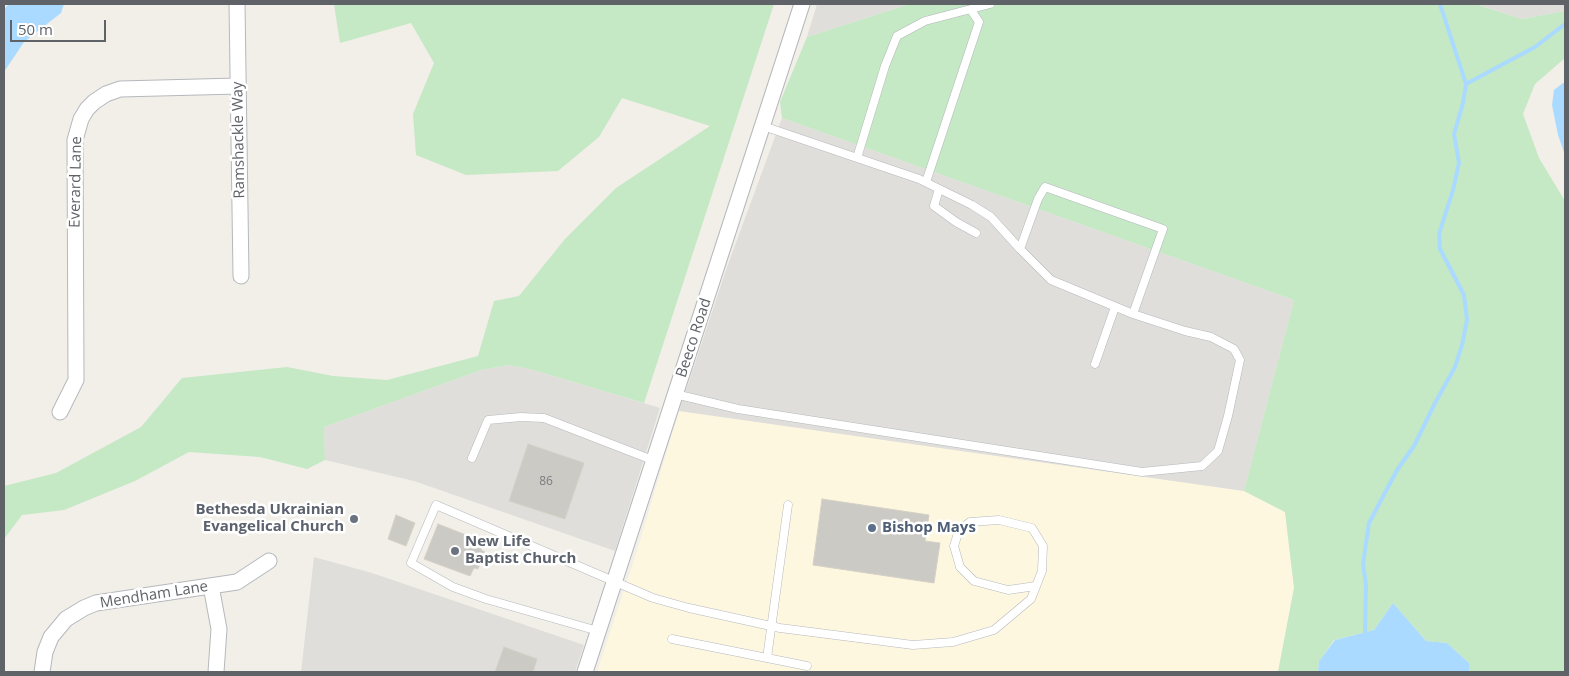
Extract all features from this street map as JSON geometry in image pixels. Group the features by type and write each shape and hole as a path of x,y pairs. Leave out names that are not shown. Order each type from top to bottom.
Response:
{"street":[{"name":"Ramshackle Way","path":"237,4 241,276"},
{"name":"Beeco Road","path":"585,672 802,4"},
{"name":"Everard Lane","path":"60,412 76,380 74,140 81,119 94,102 106,94 120,89 238,86"},
{"name":"Mendham Lane","path":"42,672 45,652 54,632 66,620 84,608 96,603 237,582 269,561"},
{"path":"211,586 219,629 216,672"}],"lane":[{"path":"857,158 885,66 897,36 925,21 990,4"},
{"path":"926,182 979,22 971,10"},
{"path":"675,394 738,409 1142,472 1202,466 1218,451 1240,360 1234,349 1211,336 1133,314 1051,280 991,217 972,205 926,182 763,126"},
{"path":"1020,249 1038,199 1045,187 1163,229 1133,314"},
{"path":"938,188 934,206 956,222 976,233"},
{"path":"1095,364 1115,307"},
{"path":"472,458 488,420 521,417 544,418 655,461"},
{"path":"598,631 486,599 453,587 412,564 436,505 653,598 772,626 913,645 953,642 994,630 1031,599 1042,571 1043,546 1032,528 999,520 970,522 959,530 954,546 960,567 974,581 1008,590 1036,586"},
{"path":"767,658 788,505"},
{"path":"672,639 806,666"}],"shaded area":[{"path":"817,4 910,4 807,37"},
{"path":"1476,4 1565,4 1565,11 1522,19"},
{"path":"782,118 1294,300 1244,491 679,411 727,267"},
{"path":"509,365 533,370 660,408 615,551 414,481 325,460 324,427 481,370"},
{"path":"679,411 1244,491 1285,512 1294,588 1278,672 597,672 636,554"},
{"path":"314,557 372,573 584,645 575,672 301,672"}],"green space":[{"path":"334,4 774,4 644,403 533,370 509,365 481,370 324,427 325,460 307,469 260,457 189,452 135,481 64,510 22,515 4,539 4,486 56,473 141,427 182,378 287,367 333,376 387,380 478,356 494,301 519,296 565,239 616,188 710,126 622,98 599,137 558,171 466,175 416,155 413,114 434,63 411,23 340,43"},
{"path":"910,4 1475,4 1522,19 1565,11 1565,58 1535,84 1523,114 1539,158 1565,201 1565,672 1469,672 1469,663 1447,643 1426,641 1393,603 1374,630 1334,640 1319,661 1318,672 1278,672 1294,588 1285,512 1244,491 1294,300 782,118 780,102 807,37"}],"water":[{"path":"9,4 64,4 61,13 24,42 4,72 4,9"},
{"path":"1565,83 1565,155 1558,135 1552,105 1554,90"},
{"path":"1393,603 1426,641 1447,643 1469,663 1469,672 1318,672 1319,661 1335,640 1374,630"}],"building":[{"path":"528,444 584,463 565,519 509,501"},
{"name":"Bishop Mays","path":"822,499 929,515 925,541 940,543 934,583 813,565"},
{"path":"396,515 415,523 406,546 388,539"},
{"name":"New Life Baptist Church","path":"438,524 484,542 481,550 485,552 478,569 474,568 470,576 424,559"},
{"path":"504,647 537,659 533,672 495,672"}],"waterway":[{"path":"1365,635 1366,585 1363,564 1369,523 1397,470 1414,446 1455,367 1467,320 1464,295 1440,249 1439,234 1453,190 1459,163 1454,134 1463,103 1466,84 1440,4"},
{"path":"1466,84 1535,47 1565,24"}],"place":[{"name":"Bethesda Ukrainian Evangelical Church","path":"354,519"},
{"name":"Bishop Mays","path":"872,528"},
{"name":"New Life Baptist Church","path":"455,551"}]}
